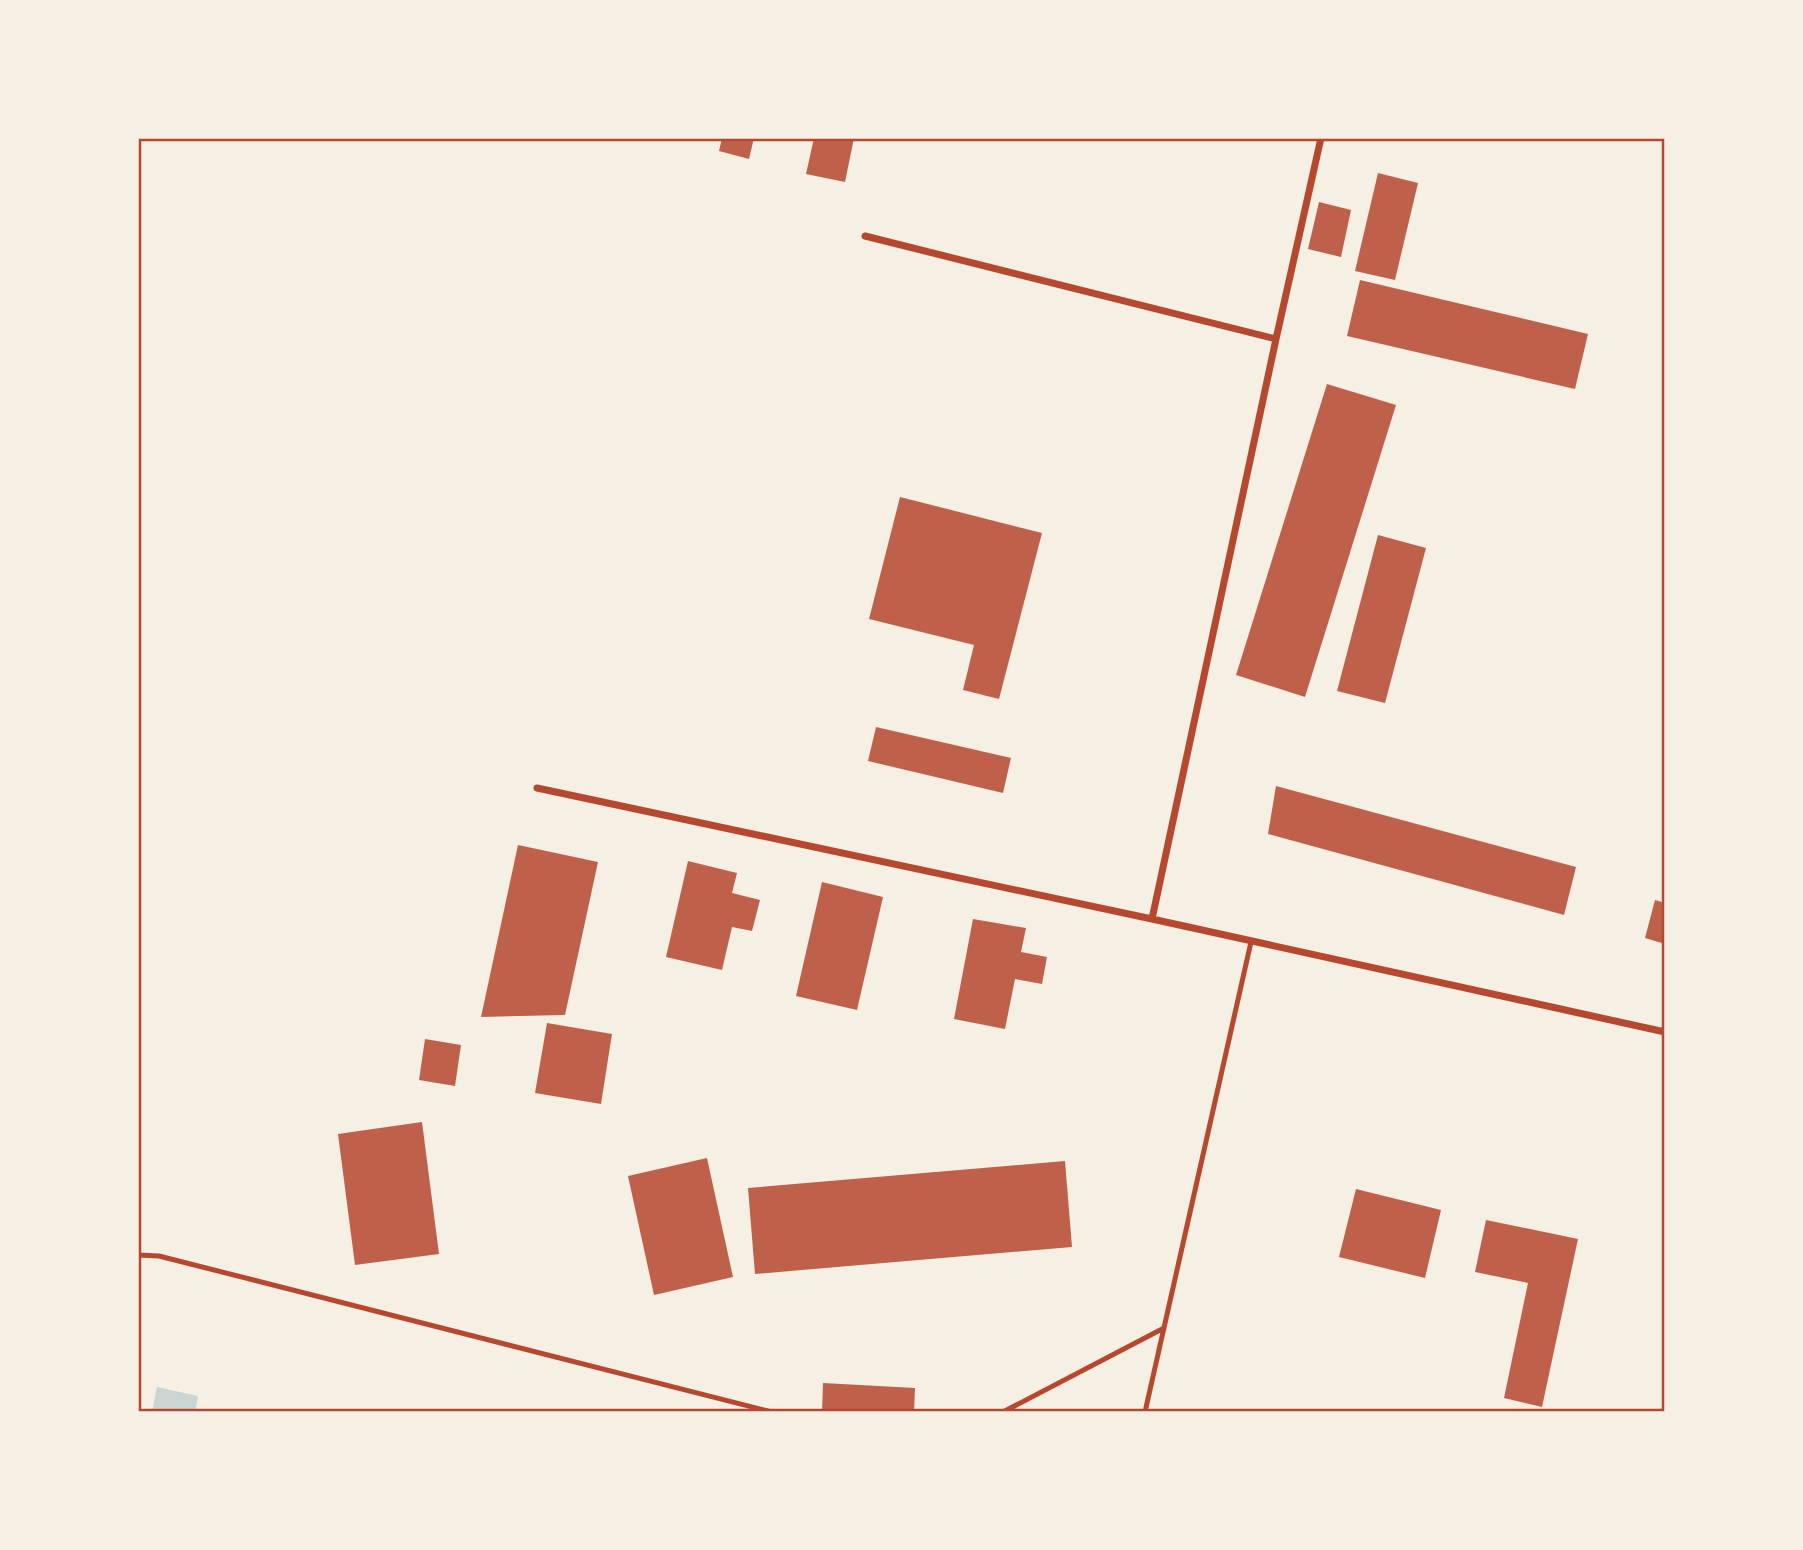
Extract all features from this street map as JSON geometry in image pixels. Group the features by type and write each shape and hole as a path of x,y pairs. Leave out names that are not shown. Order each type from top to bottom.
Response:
{"street":[{"path":"1152,919 1321,138"},
{"path":"865,236 1276,339"},
{"path":"537,788 1665,1032"}],"lane":[{"path":"1145,1412 1251,942"},
{"path":"138,1255 159,1256 772,1412"},
{"path":"1003,1412 1164,1328"}],"shaded area":[{"path":"157,1387 198,1396 195,1412 152,1412"}],"building":[{"path":"722,138 754,138 749,159 719,151"},
{"path":"814,138 854,138 845,182 806,174"},
{"path":"1378,173 1418,183 1395,280 1355,271"},
{"path":"1319,202 1351,210 1341,257 1308,249"},
{"path":"1360,280 1588,334 1575,389 1347,336"},
{"path":"1327,384 1396,405 1305,697 1236,675"},
{"path":"900,497 1042,533 999,699 963,690 974,645 869,619"},
{"path":"1378,535 1426,548 1385,703 1337,691"},
{"path":"876,727 1011,758 1003,793 868,761"},
{"path":"1276,786 1576,867 1564,915 1268,834"},
{"path":"518,845 598,862 565,1015 481,1017"},
{"path":"688,861 737,873 732,893 760,900 752,931 732,927 722,970 666,957"},
{"path":"822,882 883,897 857,1010 796,996"},
{"path":"1655,900 1665,903 1665,944 1645,938"},
{"path":"973,919 1026,928 1021,952 1047,957 1042,984 1015,979 1005,1029 954,1019"},
{"path":"547,1023 612,1034 601,1104 535,1093"},
{"path":"425,1039 461,1045 455,1086 419,1080"},
{"path":"422,1122 439,1254 355,1265 338,1134"},
{"path":"707,1158 733,1277 654,1295 628,1176"},
{"path":"1065,1161 1072,1247 755,1274 748,1188"},
{"path":"1356,1189 1441,1210 1425,1278 1339,1257"},
{"path":"1486,1220 1578,1239 1542,1407 1504,1398 1528,1283 1475,1272"},
{"path":"823,1383 915,1388 914,1412 822,1412"}]}
